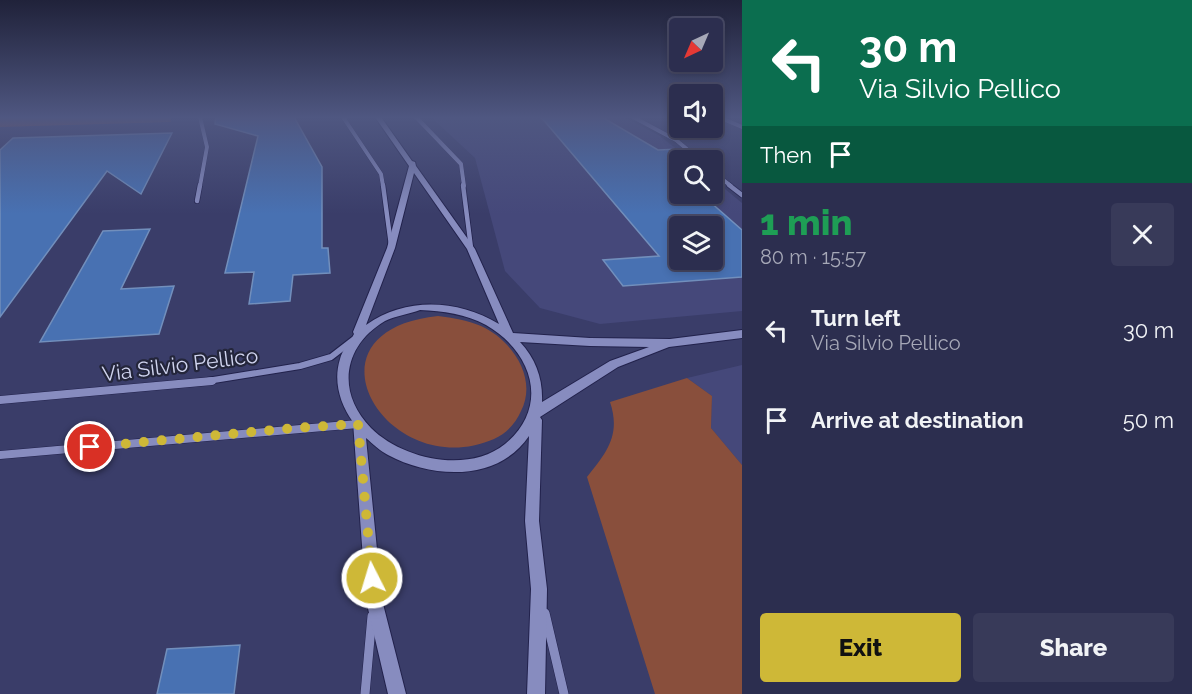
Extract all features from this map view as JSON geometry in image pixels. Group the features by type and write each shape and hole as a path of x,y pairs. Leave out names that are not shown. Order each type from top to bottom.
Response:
{"street":[{"path":"197,201 207,149"},
{"path":"365,149 381,174 391,248"},
{"path":"402,149 471,249 510,337 528,359 538,388 532,521 539,589 536,694"},
{"path":"447,149 461,164 471,249"},
{"path":"413,164 391,248 356,338 342,367 344,397 358,424 380,445 408,460 441,467 485,462 515,445 529,430 536,413 567,392 614,364 670,343"},
{"path":"723,180 742,195"},
{"path":"356,338 385,316 420,307 447,309 473,315 510,337 590,342 670,343 742,334"},
{"name":"Via Silvio Pellico","path":"0,400 212,381 278,370 331,357 356,338"},
{"path":"0,455 358,424"},
{"path":"358,424 374,600 397,694"},
{"path":"539,589 564,694"},
{"path":"364,694 374,600"}],"shaded area":[{"path":"466,149 677,149 669,150 669,204 723,204 723,187 742,203 742,311 600,324 540,308 505,271 475,158"},
{"path":"438,316 470,322 492,332 512,350 519,361 524,373 525,398 513,424 494,439 455,448 420,441 392,424 372,400 364,374 371,348 395,327"},
{"path":"742,365 742,465 711,428 712,396 687,378"},
{"path":"687,378 712,396 711,428 742,465 742,694 655,694 587,477 606,451 613,434 614,424 610,402"}],"building":[{"path":"164,149 141,194 107,171 0,317 0,150"},
{"path":"255,149 312,149 322,167 322,248 328,248 330,273 293,275 290,301 249,304 254,272 225,273"},
{"path":"568,149 680,149 669,150 669,204 712,204 742,230 742,277 623,286 603,260 659,256"},
{"path":"150,229 121,289 174,286 159,334 40,342 103,231"},
{"path":"240,645 234,694 157,694 167,649"}],"route":[{"path":"90,447 358,424 372,578"}]}
